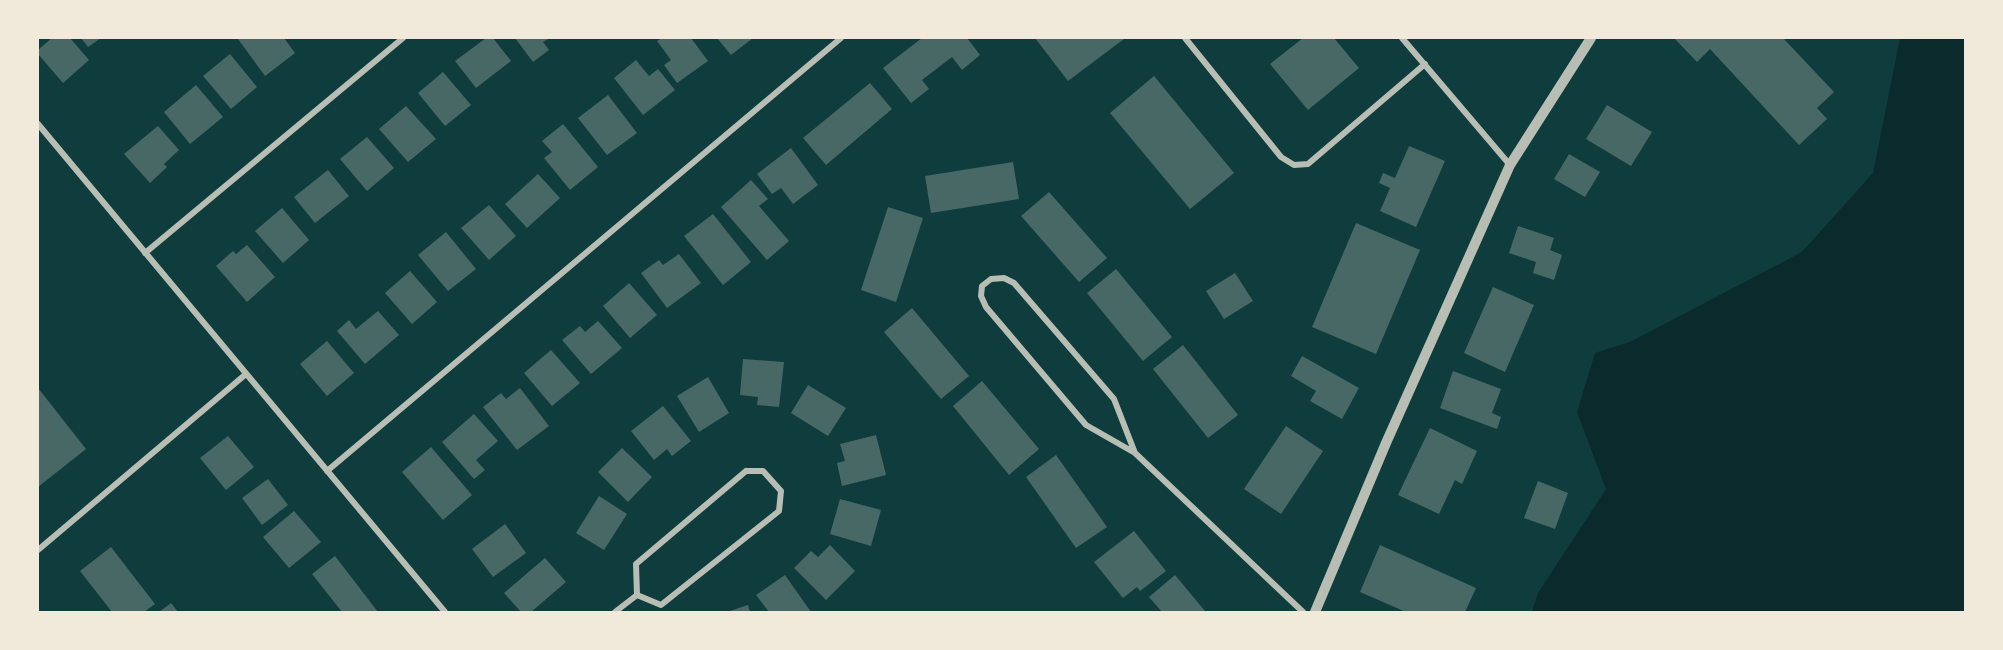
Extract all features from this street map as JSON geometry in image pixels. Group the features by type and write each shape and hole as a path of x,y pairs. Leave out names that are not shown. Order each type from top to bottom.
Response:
{"street":[{"path":"145,253 403,38"},
{"path":"327,471 841,38"},
{"path":"1185,38 1281,157 1294,165 1308,164 1425,64"},
{"path":"1402,38 1510,165"},
{"path":"1315,612 1386,443 1510,165 1591,38"},
{"path":"38,124 445,612"},
{"path":"1135,453 1114,399 1014,283 1004,278 991,279 982,286 981,296 986,307 1086,424 1135,453 1303,612"},
{"path":"38,550 246,374"},
{"path":"746,471 763,471 781,491 779,511 661,605 636,595 636,564 746,471"},
{"path":"615,612 636,595"}],"water":[{"path":"1900,38 1965,38 1965,612 1532,612 1538,593 1606,489 1577,412 1595,353 1630,342 1802,252 1873,173"}],"building":[{"path":"52,38 70,38 89,60 63,83 38,54 38,50"},
{"path":"81,38 101,38 88,47"},
{"path":"239,38 284,38 295,53 265,76"},
{"path":"486,38 493,38 511,61 476,88 455,61"},
{"path":"515,38 550,38 543,42 549,50 533,62"},
{"path":"662,38 691,38 708,61 677,83 664,65 671,60 657,41"},
{"path":"717,38 753,38 731,55"},
{"path":"922,38 967,38 980,55 962,70 952,57 922,80 929,89 911,103 883,68"},
{"path":"1035,38 1123,38 1124,39 1068,81"},
{"path":"1303,38 1334,38 1359,68 1308,110 1270,64"},
{"path":"1674,38 1783,38 1834,92 1817,108 1827,119 1799,145 1710,49 1697,62"},
{"path":"230,54 257,87 231,109 203,76"},
{"path":"636,60 649,76 658,69 675,90 643,115 614,78"},
{"path":"443,72 471,105 445,126 418,93"},
{"path":"1154,76 1234,173 1190,209 1110,113"},
{"path":"870,83 892,109 826,165 803,138"},
{"path":"196,85 223,117 190,144 164,112"},
{"path":"608,95 637,133 607,155 578,118"},
{"path":"1607,105 1652,132 1631,166 1586,139"},
{"path":"406,106 436,139 408,162 379,129"},
{"path":"563,124 598,167 570,190 544,158 552,152 542,141"},
{"path":"158,126 179,150 164,164 167,167 150,183 124,154"},
{"path":"367,137 394,168 367,191 340,159"},
{"path":"1409,146 1445,161 1416,227 1380,211 1390,188 1379,183 1383,173 1395,178"},
{"path":"791,148 818,185 793,204 781,188 772,194 757,174"},
{"path":"1569,154 1600,172 1585,197 1554,179"},
{"path":"1013,162 1019,199 931,213 925,176"},
{"path":"328,170 349,196 315,223 294,197"},
{"path":"538,174 560,198 527,228 505,204"},
{"path":"751,180 768,199 759,206 789,241 767,260 721,207"},
{"path":"1049,192 1107,258 1079,282 1021,216"},
{"path":"489,205 516,236 489,260 461,228"},
{"path":"888,207 923,218 896,302 861,290"},
{"path":"282,208 309,240 283,263 255,231"},
{"path":"713,214 751,262 723,285 684,236"},
{"path":"1356,223 1420,250 1376,354 1312,327"},
{"path":"1518,226 1554,238 1550,250 1562,255 1554,280 1533,273 1536,262 1509,253"},
{"path":"446,232 476,269 448,291 418,255"},
{"path":"247,245 275,277 247,302 216,266 233,251 236,254"},
{"path":"679,254 701,283 667,308 641,273 659,260 663,265"},
{"path":"1116,269 1172,337 1143,361 1087,293"},
{"path":"410,271 437,302 412,324 385,293"},
{"path":"1235,273 1253,301 1224,319 1206,291"},
{"path":"629,283 657,315 630,338 603,306"},
{"path":"1493,287 1534,305 1505,372 1464,353"},
{"path":"912,308 969,376 941,399 884,332"},
{"path":"378,311 399,335 365,364 337,331 349,320 356,329"},
{"path":"598,321 622,348 591,374 562,340 580,326 585,332"},
{"path":"327,341 354,373 327,396 300,364"},
{"path":"1183,345 1238,415 1208,438 1153,369"},
{"path":"551,350 580,383 552,406 524,373"},
{"path":"1302,356 1359,388 1342,419 1310,401 1316,391 1291,376"},
{"path":"743,359 784,362 779,407 757,405 758,397 740,395"},
{"path":"1453,371 1501,389 1492,413 1501,417 1497,429 1440,408"},
{"path":"708,377 729,413 699,432 677,396"},
{"path":"982,381 1039,449 1009,475 953,406"},
{"path":"808,385 846,408 828,436 791,413"},
{"path":"38,388 86,449 38,487"},
{"path":"520,388 549,426 517,450 483,407 501,393 506,399"},
{"path":"663,406 691,441 672,456 667,449 654,460 631,431"},
{"path":"474,414 498,441 476,460 485,470 474,479 442,442"},
{"path":"1286,426 1323,451 1281,514 1244,489"},
{"path":"1430,428 1477,451 1462,484 1455,480 1439,514 1398,495"},
{"path":"876,435 886,475 842,486 837,463 845,461 840,444"},
{"path":"228,436 254,467 226,490 200,458"},
{"path":"431,447 472,495 443,520 402,472"},
{"path":"622,448 652,477 628,502 598,472"},
{"path":"1056,455 1107,527 1076,548 1026,477"},
{"path":"268,479 288,505 262,525 242,498"},
{"path":"1538,481 1568,493 1555,529 1524,518"},
{"path":"599,496 627,514 604,550 576,533"},
{"path":"840,499 881,510 871,546 830,534"},
{"path":"294,511 321,542 289,568 263,537"},
{"path":"505,524 526,553 493,577 472,549"},
{"path":"1134,531 1166,571 1140,591 1137,587 1123,598 1094,562"},
{"path":"830,545 855,571 826,600 794,568 811,551 818,557"},
{"path":"1380,545 1476,588 1465,612 1406,612 1360,592"},
{"path":"111,547 155,604 144,612 112,612 80,571"},
{"path":"335,556 378,612 342,612 312,574"},
{"path":"545,558 566,582 531,612 521,612 504,593"},
{"path":"785,575 811,612 769,612 756,595"},
{"path":"1175,575 1205,611 1162,612 1149,597"},
{"path":"171,603 178,612 159,612"},
{"path":"748,605 750,612 727,612"}]}
